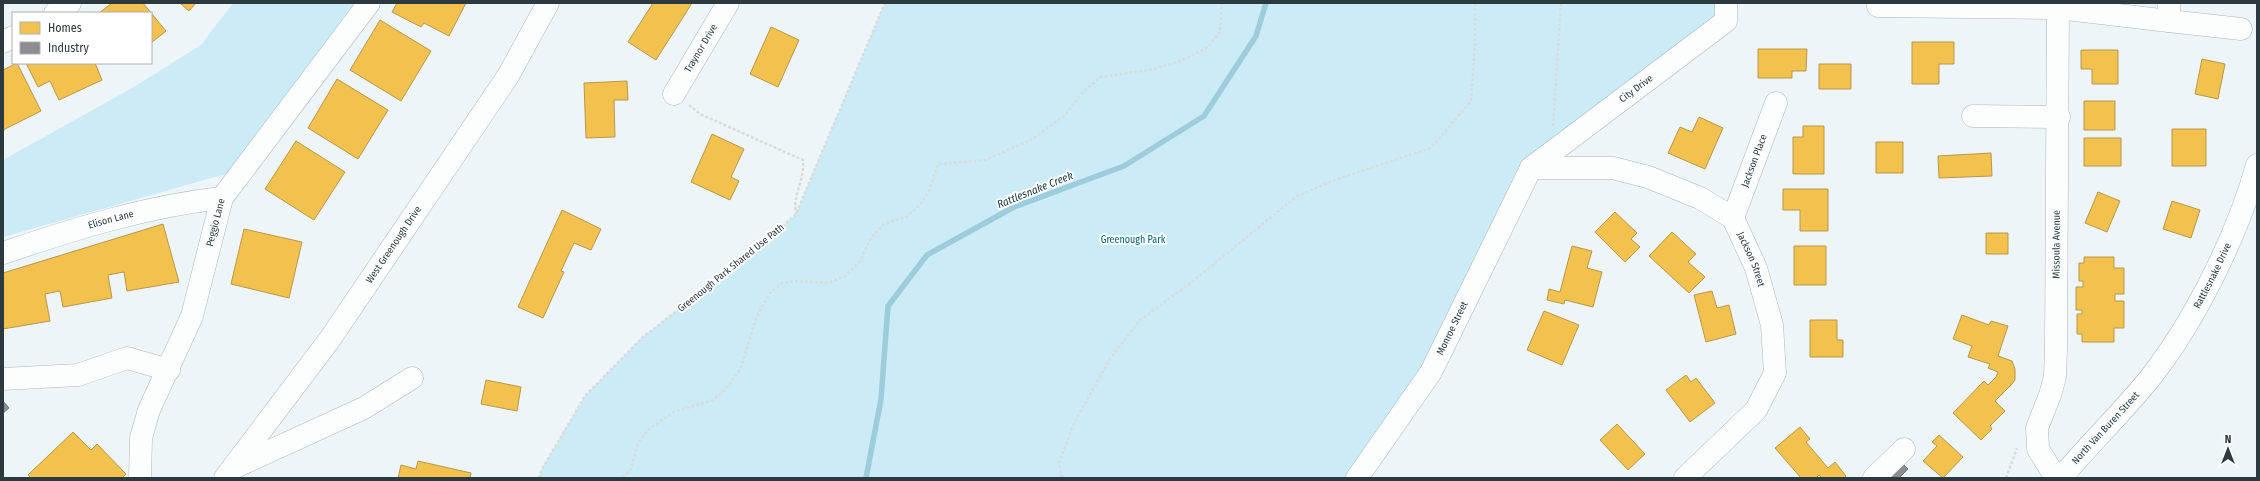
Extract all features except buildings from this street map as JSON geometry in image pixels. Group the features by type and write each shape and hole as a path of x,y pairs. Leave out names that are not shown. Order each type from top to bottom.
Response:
{"street":[{"path":"56,12 70,3"},
{"name":"Peggio Lane","path":"140,478 141,438 149,410 169,370 192,316 222,198 369,3"},
{"name":"West Greenough Drive","path":"229,473 334,333 508,76 548,3"},
{"name":"Traynor Drive","path":"674,94 728,3"},
{"name":"City Drive","path":"1531,168 1726,20 1726,3"},
{"path":"1878,6 2058,5 2169,12 2241,29"},
{"name":"Missoula Avenue","path":"2056,478 2038,449 2037,428 2050,394 2056,356 2059,117 2058,5"},
{"path":"3,42 12,38"},
{"name":"Jackson Place","path":"1733,218 1776,103"},
{"path":"1973,116 2059,117"},
{"name":"Rattlesnake Drive","path":"2150,378 2196,308 2240,217 2257,165"},
{"name":"Jackson Street","path":"1531,168 1620,170 1648,177 1700,198 1733,218 1756,268 1772,325 1776,373 1756,410 1685,478"},
{"name":"Monroe Street","path":"1357,478 1431,372 1531,168"},
{"name":"Elison Lane","path":"3,253 74,229 182,202 222,198"},
{"path":"3,379 78,375 127,358 169,370"},
{"path":"229,473 364,408 412,378"},
{"name":"North Van Buren Street","path":"2061,478 2150,378"},
{"path":"1874,478 1904,449"}],"path":[{"name":"Greenough Park Shared Use Path","path":"539,478 542,468 585,396 643,337 762,245 796,214 885,3"},
{"path":"622,478 630,470 638,444 648,430 674,412 713,400 725,390 741,368 756,318 770,294 782,283 796,281 828,283 845,276 860,261 870,238 885,223 906,217 922,204 929,191 938,164 985,160 1033,139 1065,115 1083,92 1101,77 1154,69 1181,61 1207,48 1220,32 1222,3"},
{"path":"1062,478 1059,462 1075,421 1110,359 1140,320 1192,282 1297,196 1340,178 1431,148 1471,101 1475,46 1475,3"},
{"path":"1551,152 1561,3"},
{"path":"674,94 700,114 802,160 804,170 794,203 796,214"}],"green space":[{"path":"233,3 354,3 229,173 3,237 3,160 132,88 201,45"},
{"name":"Greenough Park","path":"885,3 1726,3 1726,21 1531,168 1431,372 1357,478 539,478 542,469 585,396 643,337 762,245 796,214"}],"waterway":[{"name":"Rattlesnake Creek","path":"866,478 881,399 888,306 927,255 1014,207 1124,166 1204,116 1256,36 1266,3"}]}
